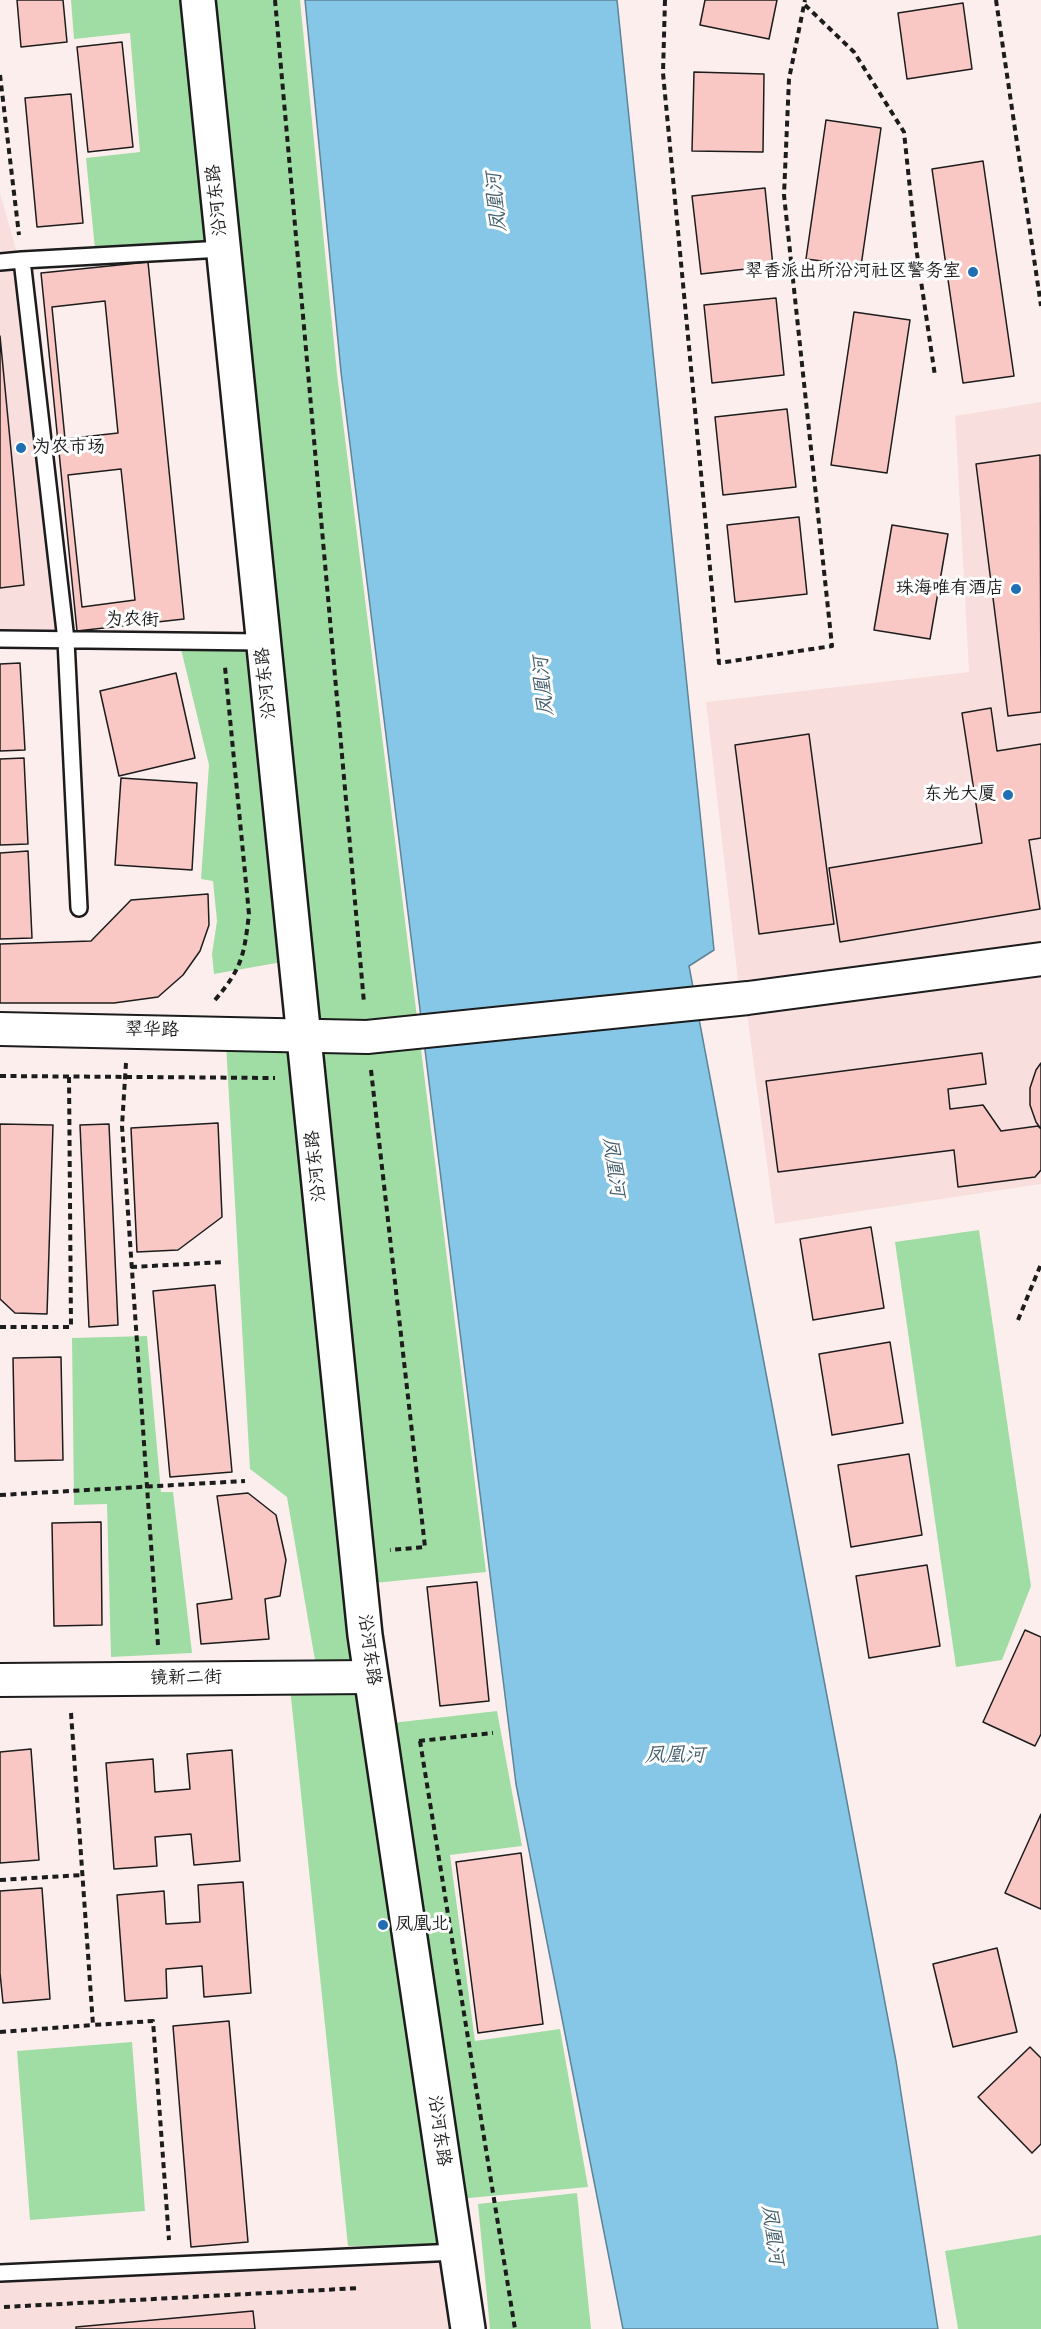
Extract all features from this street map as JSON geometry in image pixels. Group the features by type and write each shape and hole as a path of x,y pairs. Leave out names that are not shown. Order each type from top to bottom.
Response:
{"street":[{"name":"沿河东路","path":"198,0 371,1677 468,2329"},
{"name":"翠华路","path":"0,1029 367,1037 748,998 1041,959"},
{"name":"镜新二街","path":"0,1680 371,1677"}],"lane":[{"path":"0,262 223,249"},
{"path":"22,260 66,640 79,908"},
{"name":"为农街","path":"0,639 263,642"},
{"path":"0,2273 456,2252"}],"path":[{"path":"275,0 367,1037 425,1547 357,1552"},
{"path":"665,0 663,73 719,663 832,646 784,195 789,79 805,2"},
{"path":"996,0 1041,306"},
{"path":"805,2 854,52 904,132 916,247 935,376"},
{"path":"0,75 22,260"},
{"path":"213,1003 232,980 244,952 249,914 222,641"},
{"path":"128,1031 122,1126 161,1679"},
{"path":"0,1076 308,1078"},
{"path":"0,1327 71,1327 69,1076"},
{"path":"132,1267 225,1262"},
{"path":"1018,1320 1041,1264"},
{"path":"0,1495 245,1481"},
{"path":"69,1680 93,2025"},
{"path":"381,1745 493,1733"},
{"path":"420,1741 514,2329"},
{"path":"0,1880 82,1875"},
{"path":"0,2032 153,2021 171,2265"},
{"path":"4,2307 360,2288"}],"shaded area":[{"name":"为农市场","path":"0,193 19,260 64,637 0,636"},
{"path":"1041,402 1041,950 739,989 706,702 969,672 955,416"},
{"path":"1041,958 1041,1184 775,1224 745,999"},
{"path":"451,2255 462,2329 0,2329 0,2278"}],"green space":[{"path":"71,0 191,0 214,244 95,249 86,158 140,152 130,33 74,39"},
{"path":"204,0 300,0 337,374 486,1572 364,1584"},
{"path":"181,649 254,650 288,961 214,974 212,954 217,921 213,881 201,879 209,765"},
{"path":"226,1044 294,1046 358,1667 316,1666 287,1497 250,1469"},
{"path":"979,1230 1031,1586 1002,1660 956,1667 895,1242"},
{"path":"147,1336 161,1492 173,1492 192,1653 111,1657 107,1504 74,1505 72,1338"},
{"path":"290,1688 360,1688 446,2245 348,2246"},
{"path":"497,1711 522,1846 450,1855 475,2041 560,2029 588,2187 458,2199 392,1723"},
{"path":"132,2042 145,2211 30,2220 17,2051"},
{"path":"577,2193 591,2329 490,2329 478,2204"},
{"path":"1041,2235 1041,2329 958,2329 945,2251"}],"water":[{"name":"凤凰河","path":"305,0 617,0 714,950 689,966 896,2061 938,2329 623,2329 516,1784 341,372"}],"building":[{"path":"17,0 63,0 67,42 21,47"},
{"path":"705,0 777,0 769,39 700,25"},
{"path":"963,3 972,69 907,79 898,13"},
{"path":"122,42 133,147 88,152 77,47"},
{"path":"694,72 764,74 763,152 692,151"},
{"path":"71,94 83,223 37,227 25,98"},
{"path":"826,120 881,128 861,266 806,259"},
{"name":"翠香派出所沿河社区警务室","path":"983,161 1014,376 963,383 932,169"},
{"path":"765,188 773,266 701,274 692,196"},
{"path":"148,262 184,619 77,631 41,273"},
{"path":"776,298 784,375 712,383 704,305"},
{"path":"105,301 118,433 65,439 52,307"},
{"path":"854,312 910,320 887,473 831,465"},
{"path":"0,336 24,585 0,588"},
{"path":"787,409 796,487 723,495 715,417"},
{"name":"珠海唯有酒店","path":"1040,455 1041,712 1008,716 976,464"},
{"path":"121,469 135,600 82,607 68,475"},
{"path":"799,517 807,594 735,602 727,525"},
{"path":"892,525 948,534 930,639 874,630"},
{"path":"20,663 25,750 0,751 0,664"},
{"path":"176,673 195,758 119,776 100,691"},
{"name":"东光大厦","path":"991,708 997,751 1041,744 1041,838 1029,840 1040,909 840,942 829,868 982,843 962,713"},
{"path":"809,734 834,924 759,934 735,745"},
{"path":"24,758 28,844 0,845 0,759"},
{"path":"121,778 197,783 192,870 115,865"},
{"path":"28,851 32,938 0,939 0,853"},
{"path":"208,894 209,925 200,951 183,975 158,997 114,1003 0,1003 0,944 91,941 131,900"},
{"path":"982,1053 986,1084 948,1089 950,1109 983,1105 1001,1131 1038,1126 1041,1129 1041,1170 1035,1177 958,1187 954,1150 778,1172 766,1081"},
{"path":"1041,1063 1041,1129 1030,1105 1030,1088"},
{"path":"218,1123 222,1217 178,1250 137,1252 131,1128"},
{"path":"0,1124 53,1125 47,1314 15,1313 0,1299"},
{"path":"109,1124 118,1325 89,1327 80,1125"},
{"path":"871,1227 884,1308 813,1320 800,1239"},
{"path":"215,1285 232,1472 170,1477 153,1291"},
{"path":"890,1342 903,1423 832,1435 819,1354"},
{"path":"61,1357 63,1460 15,1461 13,1358"},
{"path":"909,1454 922,1535 851,1547 838,1465"},
{"path":"248,1493 276,1515 286,1560 280,1596 265,1599 269,1639 201,1644 197,1604 232,1599 217,1496"},
{"path":"101,1522 102,1625 54,1626 52,1523"},
{"path":"927,1565 940,1646 869,1658 856,1576"},
{"path":"477,1582 489,1701 440,1706 427,1587"},
{"path":"1025,1630 1041,1637 1041,1734 1035,1746 983,1722"},
{"path":"31,1749 39,1860 0,1863 0,1752"},
{"path":"232,1750 240,1861 194,1865 191,1834 155,1837 157,1866 114,1869 106,1763 153,1759 155,1792 190,1789 187,1754"},
{"path":"1041,1814 1041,1909 1005,1893"},
{"path":"521,1853 543,2024 478,2033 456,1862"},
{"path":"243,1882 251,1993 204,1997 202,1966 166,1969 167,1998 125,2001 117,1895 164,1891 166,1924 200,1922 198,1885"},
{"path":"42,1888 50,1999 3,2003 0,1973 0,1891"},
{"path":"997,1948 1017,2032 953,2047 933,1964"},
{"path":"229,2021 248,2242 191,2247 173,2026"},
{"path":"1030,2047 1041,2058 1041,2144 1032,2153 978,2097"},
{"path":"253,2311 255,2329 76,2329 76,2327"}],"place":[{"name":"翠香派出所沿河社区警务室","path":"973,272"},
{"name":"为农市场","path":"21,448"},
{"name":"珠海唯有酒店","path":"1016,589"},
{"name":"东光大厦","path":"1008,795"},
{"name":"凤凰北","path":"383,1925"}]}
